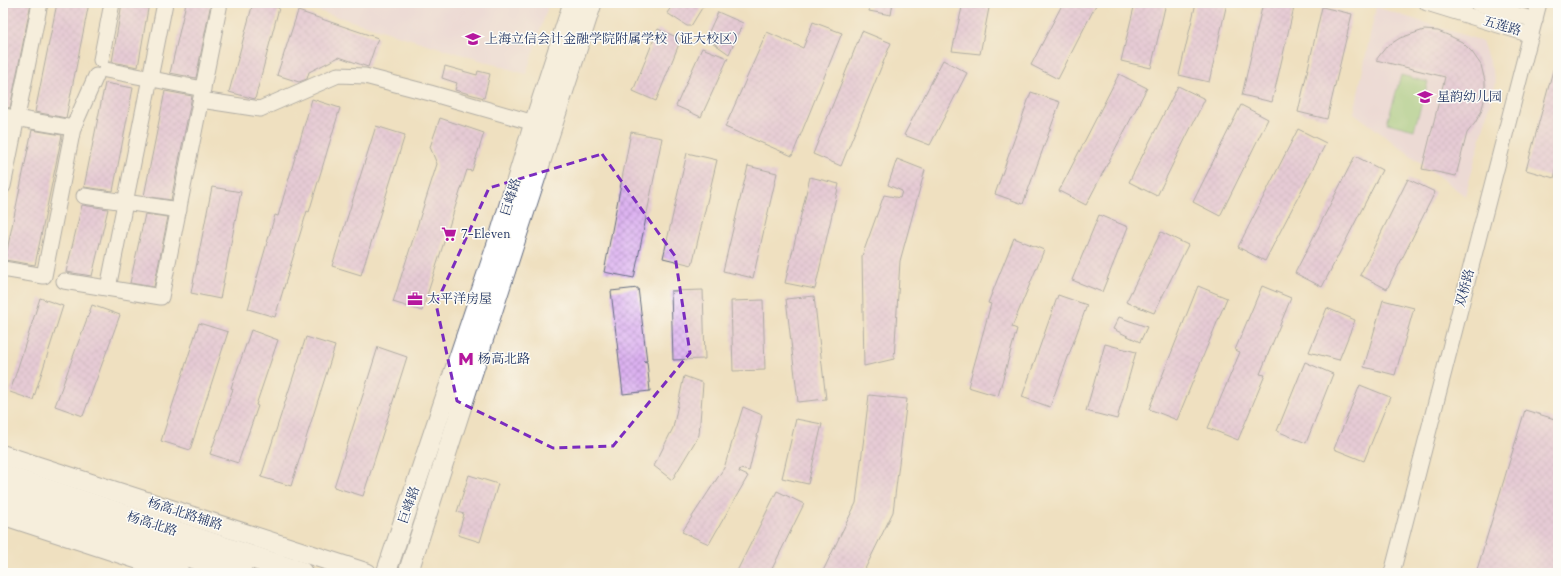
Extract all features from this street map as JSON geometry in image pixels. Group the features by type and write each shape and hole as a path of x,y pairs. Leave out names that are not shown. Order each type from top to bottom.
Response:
{"highway":[{"name":"杨高北路","path":"3,476 301,573"},
{"name":"杨高北路","path":"3,495 241,573"}],"main road":[{"name":"巨峰路","path":"386,573 498,244 534,123 573,3"},
{"name":"巨峰路","path":"408,573 592,3"},
{"name":"杨高北路辅路","path":"3,455 367,573"},
{"path":"3,515 180,573"}],"street":[{"path":"3,186 10,118 40,3"},
{"path":"3,269 44,276 73,128 101,69 112,3"},
{"path":"108,288 165,3"},
{"path":"64,281 161,297 220,3"},
{"name":"五莲路","path":"1427,3 1531,35"},
{"name":"五莲路","path":"1477,3 1535,20"},
{"name":"双桥路","path":"1392,573 1539,3"},
{"path":"101,69 150,79 260,109 338,75 365,76 534,123"},
{"path":"10,118 73,128"},
{"path":"84,196 179,210"}],"highlighted area":[{"path":"602,154 675,256 690,353 613,446 553,448 457,401 436,304 489,188"}],"shaded area":[{"name":"上海立信会计金融学院附属学校（证大校区）","path":"292,3 549,3 526,74"},
{"name":"星韵幼儿园","path":"1376,7 1482,41 1496,82 1465,196 1354,113"}],"green space":[{"path":"1401,75 1428,82 1414,130 1387,123"}],"building":[{"path":"4,3 31,3 10,108 3,107"},
{"path":"57,3 89,3 66,118 35,112"},
{"path":"122,3 149,3 138,67 112,62"},
{"path":"186,3 211,3 196,78 170,73"},
{"path":"253,3 262,3 279,8 255,99 229,92"},
{"path":"674,3 705,3 691,26 687,26 667,13"},
{"path":"870,3 893,3 891,15 869,11"},
{"path":"963,3 990,3 980,54 952,51"},
{"path":"1063,3 1097,3 1058,79 1031,65"},
{"path":"1135,3 1166,3 1151,68 1121,61"},
{"path":"1196,3 1227,3 1209,82 1179,75"},
{"path":"1263,3 1295,3 1272,102 1242,95"},
{"path":"1322,7 1352,14 1327,119 1298,112"},
{"path":"298,11 378,38 368,67 339,57 309,72 307,79 299,82 277,75"},
{"path":"718,12 743,23 729,54 706,38"},
{"path":"813,22 842,33 792,156 725,127 767,32 803,48"},
{"path":"658,29 681,39 656,101 633,91"},
{"path":"1424,30 1438,31 1462,42 1472,52 1481,65 1485,81 1485,97 1481,112 1467,133 1456,176 1422,169 1445,77 1376,60 1386,47 1400,38"},
{"path":"862,31 891,43 841,166 813,154"},
{"path":"702,48 728,58 701,117 676,106"},
{"path":"943,60 967,73 930,145 904,135"},
{"path":"1555,63 1558,64 1558,163 1554,178 1526,170"},
{"path":"445,66 477,75 478,71 490,74 484,98 455,90 457,83 442,78"},
{"path":"1119,74 1147,88 1086,205 1059,191"},
{"path":"105,83 133,88 113,191 84,187"},
{"path":"1178,86 1205,99 1157,196 1129,182"},
{"path":"165,91 192,96 171,200 144,196"},
{"path":"1031,92 1060,102 1023,204 995,194"},
{"path":"312,99 340,108 309,212 307,211 275,317 248,309 275,215 278,216"},
{"path":"1241,105 1268,119 1220,216 1193,202"},
{"path":"440,118 484,133 472,171 467,170 422,311 393,302 437,164 430,147"},
{"path":"376,126 405,135 361,275 332,266"},
{"path":"1298,129 1326,143 1265,261 1238,247"},
{"path":"32,130 62,135 35,265 5,260"},
{"path":"631,132 662,138 634,278 604,272"},
{"path":"687,153 717,160 692,265 663,258"},
{"path":"1355,156 1382,170 1322,287 1295,273"},
{"path":"897,159 925,170 900,261 894,359 864,366 862,256 884,195 900,198 902,191 888,185"},
{"path":"748,166 777,173 753,278 723,271"},
{"path":"810,177 839,184 815,289 785,283"},
{"path":"1408,179 1435,192 1387,289 1360,275"},
{"path":"212,187 241,192 220,299 191,293"},
{"path":"82,205 108,209 92,276 66,272"},
{"path":"145,214 168,217 154,287 130,283"},
{"path":"1099,215 1128,227 1102,292 1072,280"},
{"path":"1161,232 1188,245 1154,313 1126,302"},
{"path":"1014,238 1044,250 1012,327 1017,329 998,396 968,387 991,304 988,303"},
{"path":"1198,286 1227,298 1177,420 1149,409"},
{"path":"1262,286 1291,298 1260,374 1265,375 1238,440 1208,428 1240,352 1235,350"},
{"path":"638,288 647,361 643,361 647,362 650,391 623,394 611,291"},
{"path":"703,290 705,359 673,360 671,291"},
{"path":"1058,295 1087,305 1050,407 1022,397"},
{"path":"814,296 826,399 798,402 786,299"},
{"path":"40,298 63,306 33,400 10,392"},
{"path":"763,300 765,370 733,371 731,301"},
{"path":"1383,300 1414,308 1395,375 1364,367"},
{"path":"92,305 120,315 83,416 55,406"},
{"path":"1327,308 1355,320 1339,360 1309,352"},
{"path":"1119,317 1147,327 1140,342 1113,329"},
{"path":"199,323 228,332 190,450 161,441"},
{"path":"251,330 278,340 256,405 258,406 238,463 210,454 233,389 231,388"},
{"path":"306,337 335,346 291,486 261,477"},
{"path":"1105,344 1136,352 1117,419 1086,411"},
{"path":"378,347 407,357 363,496 334,487"},
{"path":"1305,362 1333,374 1306,443 1277,431"},
{"path":"684,376 703,383 699,435 672,480 654,466 673,428"},
{"path":"1360,385 1390,397 1364,461 1334,449"},
{"path":"869,395 907,399 893,512 863,573 822,573 856,503"},
{"path":"743,407 762,415 749,471 740,469 739,472 748,476 709,544 682,532 724,468"},
{"path":"1525,410 1558,420 1558,573 1476,573"},
{"path":"796,419 822,424 808,484 782,478"},
{"path":"469,475 498,484 480,542 458,535 464,514 457,512"},
{"path":"777,491 804,504 770,573 736,573"}],"place":[{"name":"上海立信会计金融学院附属学校（证大校区）","path":"473,39"},
{"name":"星韵幼儿园","path":"1425,97"},
{"name":"7-Eleven","path":"449,234"},
{"name":"太平洋房屋","path":"415,299"},
{"name":"杨高北路","path":"466,359"}]}
